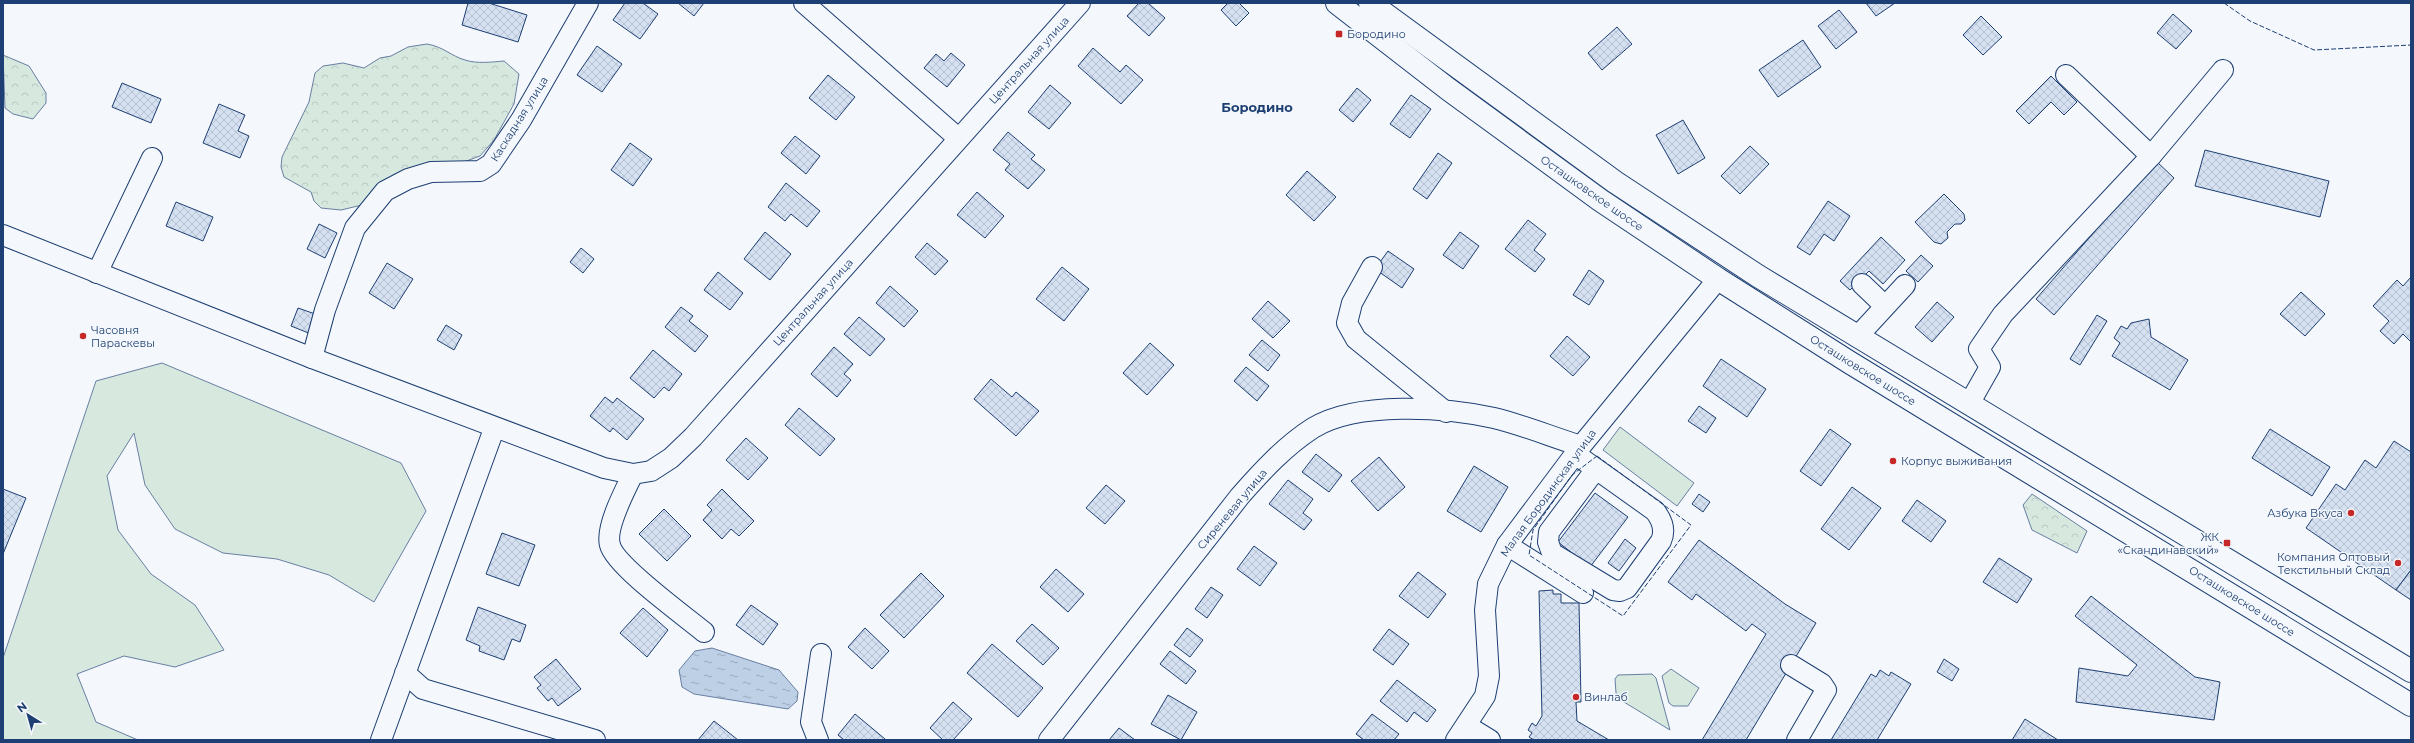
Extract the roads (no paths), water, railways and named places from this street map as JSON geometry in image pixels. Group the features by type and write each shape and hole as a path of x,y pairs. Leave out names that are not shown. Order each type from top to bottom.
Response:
{"main road":[{"name":"Осташковское шоссе","path":"1337,3 1448,89 1594,195 1718,279 1849,362 2411,705"},
{"name":"Осташковское шоссе","path":"1370,3 1615,182 1758,276 2411,671"}],"street":[{"name":"Каскадная улица","path":"312,358 325,310 354,228 385,192 408,179 431,172 480,171 491,164 521,120 588,3"},
{"path":"804,3 958,138"},
{"name":"Центральная улица","path":"3,235 312,358 494,428 604,468 633,474 651,472 671,458 693,437 958,138 1080,3"},
{"path":"1969,404 1990,367 1979,349 2003,314 2151,156 2223,70"},
{"path":"2066,75 2151,156"},
{"path":"97,273 152,158"},
{"path":"1372,267 1352,303 1347,322 1356,339 1446,412"},
{"name":"Малая Бородинская улица","path":"1462,733 1485,696 1489,676 1485,610 1488,584 1507,545 1578,450 1718,279"},
{"path":"1862,284 1885,306"},
{"path":"1857,337 1905,285"},
{"name":"Сиреневая улица","path":"1049,740 1240,496 1266,467 1294,442 1314,428 1337,417 1367,411 1413,408 1494,418 1578,450 1596,469"},
{"path":"381,740 494,428"},
{"path":"1596,469 1655,511 1662,521 1663,536 1661,541 1627,588 1620,591 1613,590 1556,556 1550,549 1548,542 1550,532 1596,469"},
{"path":"633,474 613,516 609,545 620,562 704,632"},
{"path":"1507,545 1584,594"},
{"path":"818,740 811,722 821,654"},
{"path":"1791,665 1822,684 1826,690 1797,740"},
{"path":"405,673 423,688 595,740"},
{"path":"1462,733 1490,740"}],"water":[{"path":"712,648 779,670 798,692 797,701 788,709 694,694 682,687 679,670 695,651"}],"place":[{"name":"Бородино","path":"1339,34"},
{"name":"Часовня Параскевы","path":"83,336"},
{"name":"Корпус выживания","path":"1893,461"},
{"name":"Азбука Вкуса","path":"2351,513"},
{"name":"ЖК «Скандинавский»","path":"2227,543"},
{"name":"Компания Оптовый Текстильный Склад","path":"2398,563"},
{"name":"Винлаб","path":"1576,697"}],"district":[{"name":"Бородино","path":"1257,107"}]}
